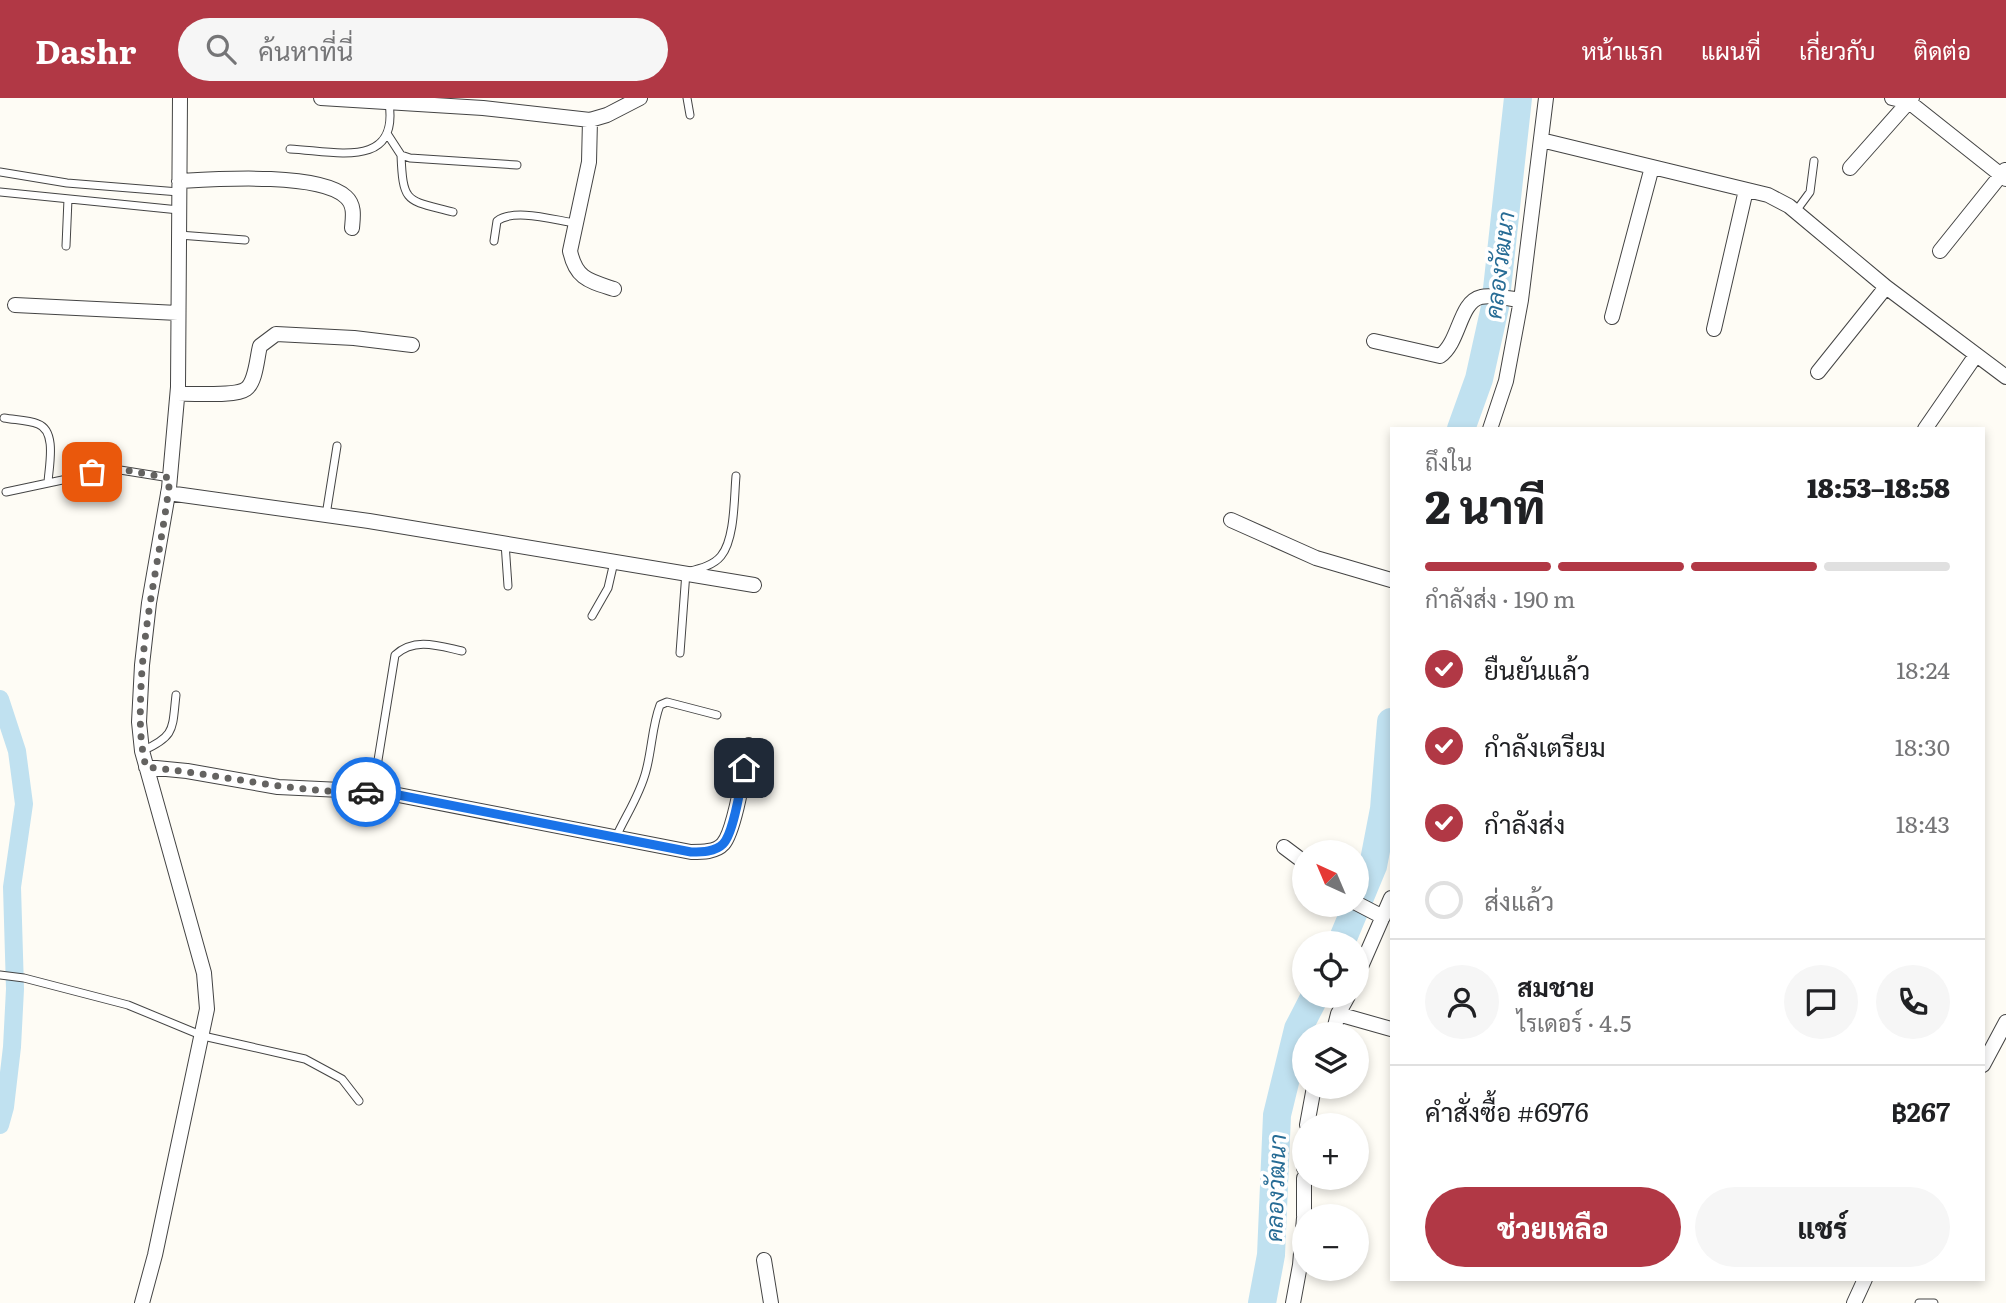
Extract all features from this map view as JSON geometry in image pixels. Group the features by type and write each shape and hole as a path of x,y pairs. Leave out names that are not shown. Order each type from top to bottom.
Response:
{"street":[{"path":"142,1303 155,1255 207,1009 204,972 146,767 139,722 149,604 169,486 178,394 180,98"},
{"path":"321,98 482,108 590,120 607,115 640,98"},
{"path":"1491,427 1506,381 1521,300 1546,98"},
{"path":"1892,98 1910,100 2004,174 1940,251"},
{"path":"1850,168 1910,100"},
{"path":"590,120 589,162 570,251 572,264 586,280 614,289"},
{"path":"1541,140 1768,195 1796,211 1886,287 2006,377"},
{"path":"1612,317 1652,167"},
{"path":"179,187 242,178 311,184 335,190 348,198 354,211 352,228"},
{"path":"1714,328 1746,190"},
{"path":"1818,372 1886,287"},
{"path":"1374,341 1440,356 1454,342 1470,303 1483,296 1521,300"},
{"path":"15,305 178,313"},
{"path":"178,394 235,393 246,390 251,382 260,346 276,334 354,338 412,345"},
{"path":"1926,427 1976,355"},
{"path":"169,486 326,515 754,584"},
{"path":"1231,520 1316,558 1390,580"},
{"path":"146,767 187,771 278,787 373,792 706,853 723,844 731,827 749,745"},
{"path":"1284,846 1292,852"},
{"path":"1369,942 1379,915 1390,899"},
{"path":"1369,910 1379,915"},
{"path":"1336,1022 1341,1008"},
{"path":"1338,1014 1390,1029"},
{"path":"1985,1061 2006,1022"},
{"path":"764,1260 771,1303"},
{"path":"1293,1303 1297,1281"},
{"path":"1854,1303 1864,1281"}],"lane":[{"path":"687,98 690,115"},
{"path":"290,149 366,151 380,147 388,135 391,116 389,103"},
{"path":"388,135 401,155 403,187 410,198 418,203 453,212"},
{"path":"401,155 410,158 517,165"},
{"path":"1796,211 1810,192 1814,162"},
{"path":"0,172 67,183 179,187"},
{"path":"0,192 179,210"},
{"path":"66,246 68,199"},
{"path":"494,241 497,221 503,216 517,215 575,223"},
{"path":"179,235 245,240"},
{"path":"4,418 40,424 46,430 50,444 48,482"},
{"path":"326,515 337,446"},
{"path":"6,492 114,468 169,486"},
{"path":"680,653 686,572 709,565 720,557 727,545 736,476"},
{"path":"505,543 508,586"},
{"path":"592,616 608,589 614,560"},
{"path":"373,792 395,654 404,647 425,643 462,651"},
{"path":"142,751 168,736 172,727 176,695"},
{"path":"615,837 639,794 646,772 655,717 660,705 667,702 717,715"},
{"path":"0,975 24,978 128,1005 203,1036 305,1059 342,1079 359,1101"},
{"path":"1919,1303 1934,1303"}],"waterway":[{"name":"คลองวัฒนา","path":"1462,427 1479,379 1495,307 1518,98"},
{"path":"0,699 17,751 24,804 12,887 15,989 12,1047 5,1107 0,1125"},
{"name":"คลองวัฒนา","path":"1346,931 1373,866 1384,809 1390,734"},
{"name":"คลองวัฒนา","path":"1262,1303 1271,1255 1277,1115 1298,1029 1309,1008"}],"way so far":[{"path":"92,472 114,468 170,478 149,604 142,665 139,722 140,743 146,767 187,771 278,787 366,792"}],"route":[{"path":"366,792 383,792 706,853 723,844 731,827 744,768"}]}
